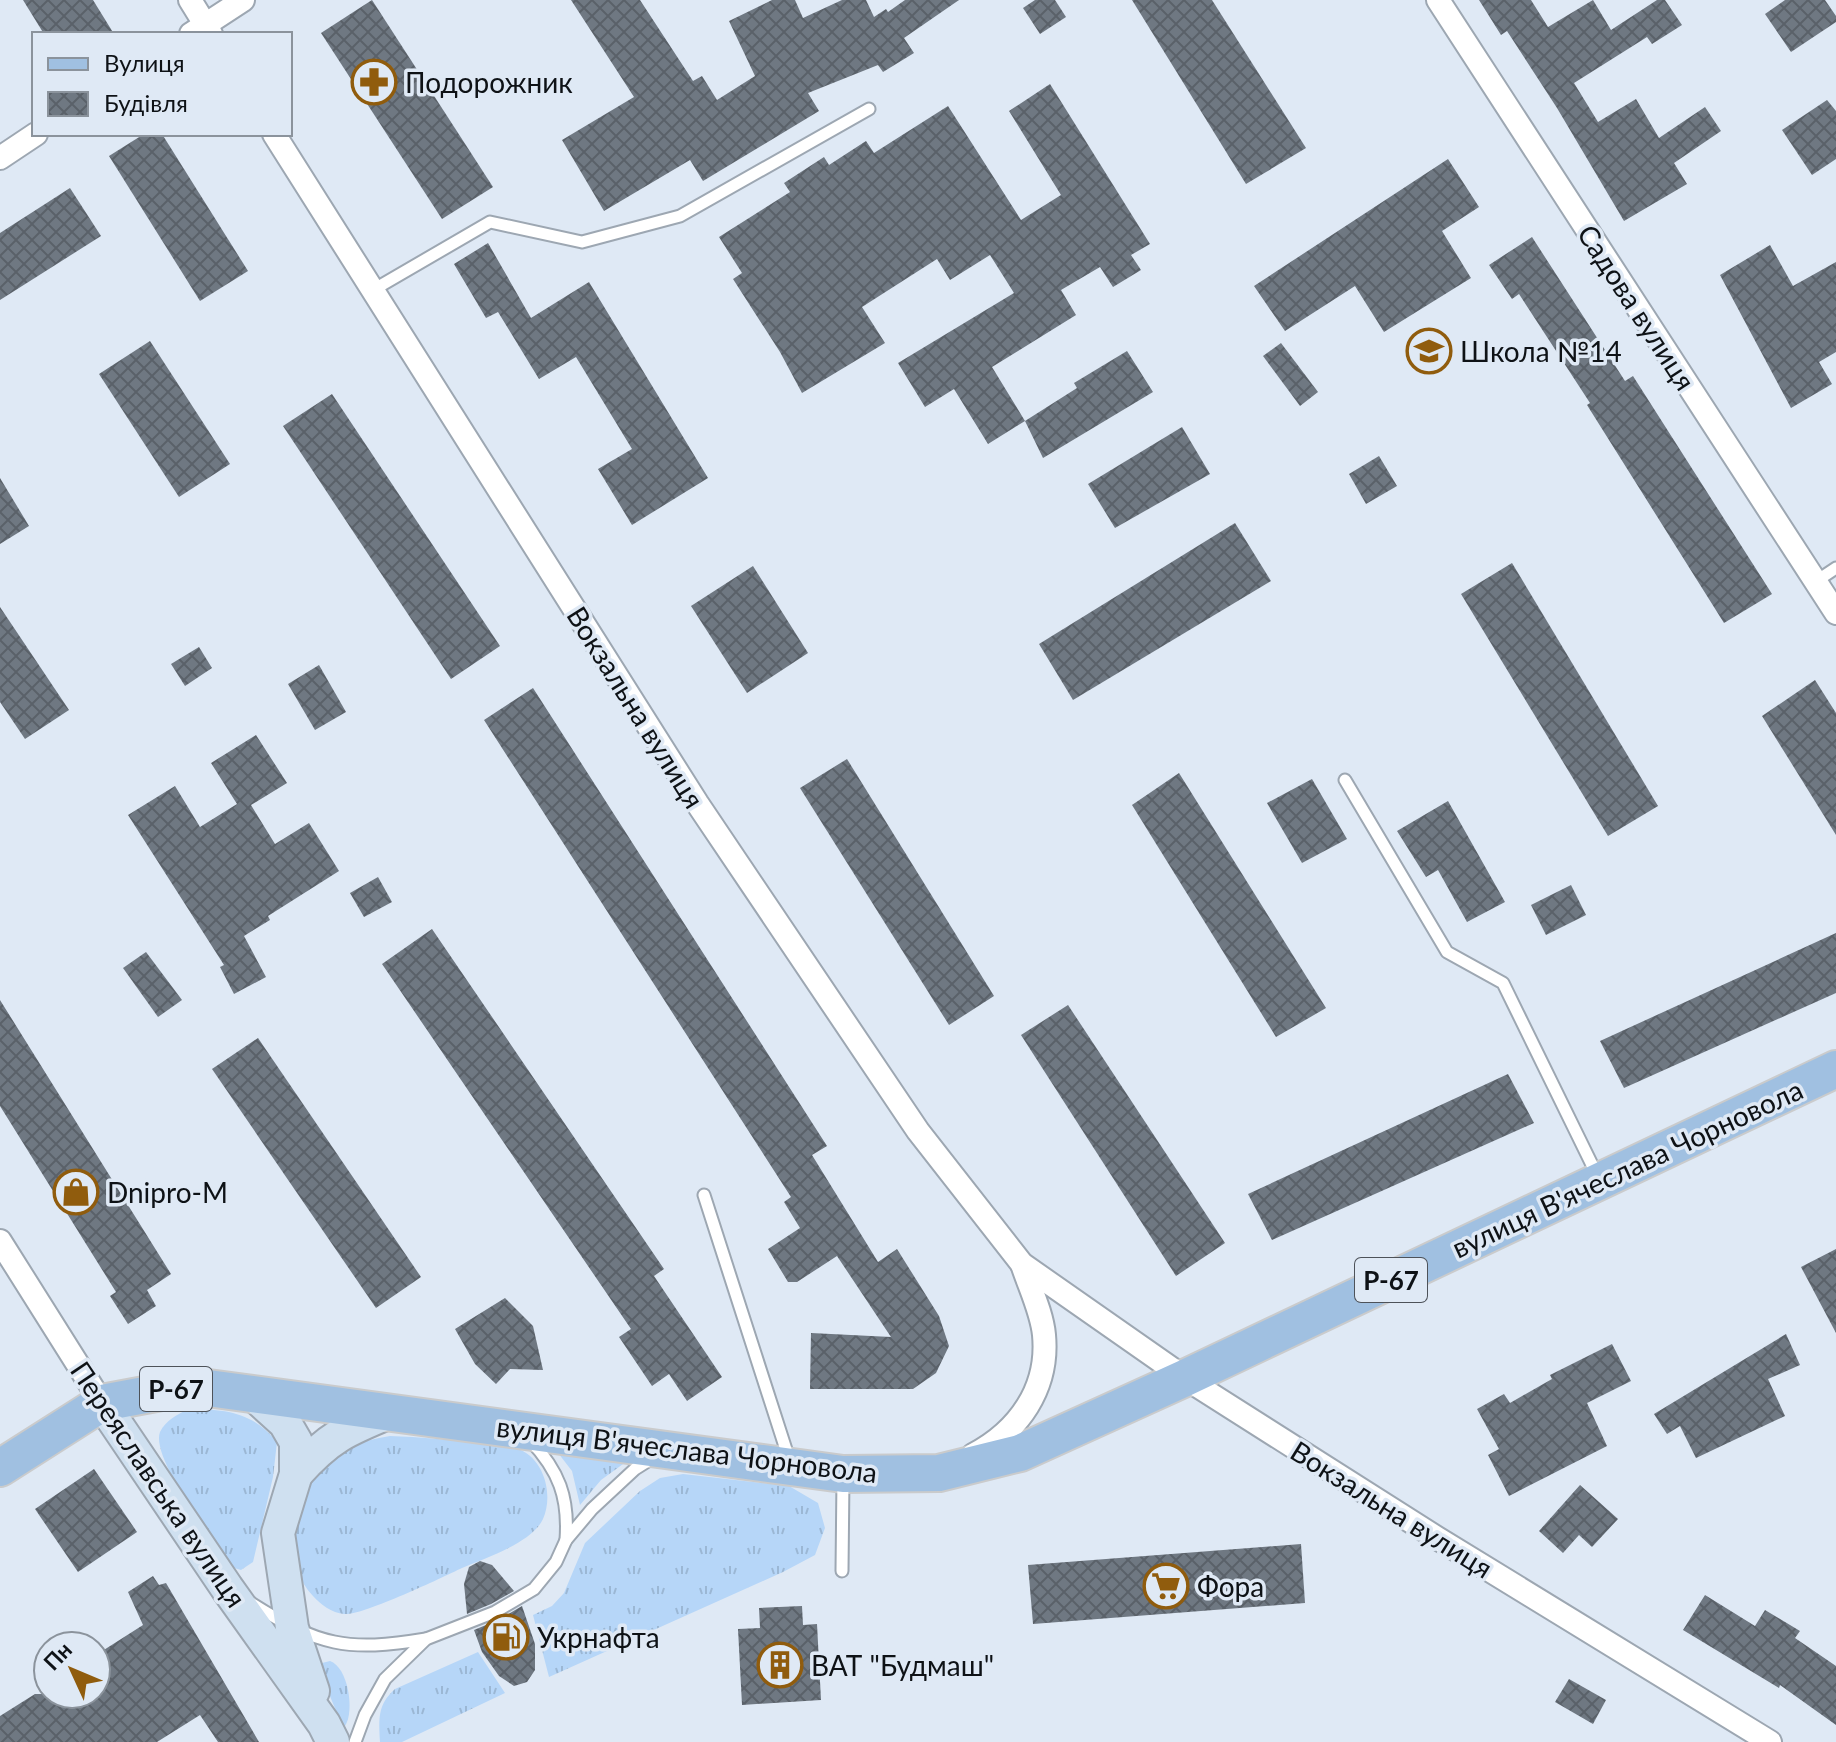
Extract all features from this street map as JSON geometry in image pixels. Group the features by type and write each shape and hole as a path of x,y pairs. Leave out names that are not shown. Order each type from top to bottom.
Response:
{"main road":[{"name":"вулиця В'ячеслава Чорновола","path":"0,1468 102,1403 193,1386 843,1474 939,1473 1020,1453 1836,1069"},
{"path":"252,1393 285,1423 296,1442 296,1474"},
{"name":"Переяславська вулиця","path":"102,1403 329,1733"},
{"path":"296,1474 320,1447 345,1431 390,1412"},
{"name":"Переяславська вулиця","path":"296,1474 278,1533 292,1628 329,1733"}],"street":[{"path":"190,0 202,31 243,0"},
{"name":"Садова вулиця","path":"1438,0 1836,613"},
{"path":"0,158 33,136"},
{"name":"Вокзальна вулиця","path":"275,136 697,803 918,1131 1022,1264 1185,1378 1437,1538 1770,1742"},
{"name":"Переяславська вулиця","path":"0,1241 102,1403"},
{"name":"Вокзальна вулиця","path":"939,1473 996,1443 1023,1415 1042,1376 1044,1334 1022,1264"}],"lane":[{"path":"373,290 490,222 582,242 680,216 869,109"},
{"path":"1815,582 1836,568"},
{"path":"1345,780 1447,952 1503,983 1601,1181"},
{"path":"704,1195 791,1467"},
{"path":"519,1429 553,1468 565,1495 568,1515 566,1540"},
{"path":"227,1588 292,1628 349,1646 380,1647 426,1639 495,1612 534,1589 556,1562 566,1540 612,1488 635,1469 668,1449"},
{"path":"842,1571 843,1474"},
{"path":"355,1742 365,1715 385,1679 426,1639"}],"green space":[{"path":"188,1409 214,1410 248,1418 277,1442 273,1477 253,1562 241,1570 231,1567 212,1540 165,1460 160,1432 169,1421"},
{"path":"390,1436 516,1448 534,1459 540,1468 547,1488 546,1509 537,1528 507,1549 384,1603 353,1613 340,1613 316,1599 297,1569 294,1538 300,1507 313,1478 328,1460 357,1444"},
{"path":"555,1449 630,1459 601,1480 580,1505 572,1471"},
{"path":"683,1474 789,1486 818,1503 825,1528 815,1555 549,1677 533,1615 552,1606 564,1593 585,1543 640,1491 660,1478"},
{"path":"478,1652 505,1693 402,1742 380,1742 382,1707 395,1689"},
{"path":"330,1661 341,1672 348,1690 349,1710 345,1726 319,1670 322,1663"}],"building":[{"path":"23,0 93,0 113,32 43,32"},
{"path":"372,0 493,187 442,219 321,33"},
{"path":"571,0 640,0 693,81 702,76 717,100 755,76 729,21 772,0 795,0 803,18 842,0 866,0 874,17 905,0 959,0 904,38 914,53 883,72 878,65 808,93 819,111 703,181 690,160 604,211 562,140 634,97"},
{"path":"1035,0 1055,0 1066,17 1040,34 1023,8"},
{"path":"1132,0 1212,0 1306,148 1246,184"},
{"path":"1479,0 1531,0 1548,27 1593,0 1611,30 1657,0 1665,0 1682,25 1652,44 1647,37 1574,83 1598,122 1636,99 1659,138 1705,107 1721,131 1674,163 1687,184 1624,221 1507,31 1501,35"},
{"path":"1785,0 1825,0 1836,16 1836,22 1791,52 1765,14"},
{"path":"1050,84 1150,244 1131,255 1141,270 1113,287 1100,267 1061,290 1076,315 992,367 1025,421 988,444 954,389 925,407 898,363 1014,293 990,255 950,280 937,259 862,307 885,343 802,393 780,352 733,279 742,273 719,237 790,192 784,183 824,157 829,165 866,141 874,153 948,106 1021,220 1061,195 1009,111"},
{"path":"1827,100 1836,111 1836,159 1812,175 1782,130"},
{"path":"141,136 163,136 248,271 200,301 109,156"},
{"path":"1448,159 1479,207 1442,231 1471,278 1384,332 1355,286 1285,331 1254,286"},
{"path":"70,188 101,236 0,300 0,233"},
{"path":"1532,237 1625,381 1633,376 1772,594 1724,623 1587,405 1590,403 1519,294 1512,299 1489,265"},
{"path":"488,243 531,318 589,282 708,478 632,525 598,469 632,449 576,357 539,379 498,312 486,318 454,264"},
{"path":"1770,245 1793,286 1836,262 1836,352 1819,362 1832,384 1791,408 1720,275"},
{"path":"150,341 230,464 179,497 99,374"},
{"path":"1281,343 1318,392 1300,406 1263,356"},
{"path":"1127,351 1153,392 1043,458 1025,421 1077,388 1074,383"},
{"path":"332,394 500,646 451,679 283,426"},
{"path":"1182,427 1210,474 1115,528 1088,484"},
{"path":"1379,456 1397,486 1366,504 1349,474"},
{"path":"0,478 29,526 0,544"},
{"path":"1235,523 1271,581 1073,700 1039,644"},
{"path":"1512,563 1658,806 1608,836 1461,594"},
{"path":"753,566 808,653 747,693 691,606"},
{"path":"0,607 69,710 25,739 0,702"},
{"path":"199,647 212,668 185,686 171,664"},
{"path":"319,665 346,712 315,730 288,684"},
{"path":"1815,680 1836,713 1836,835 1762,716"},
{"path":"533,688 827,1146 812,1155 878,1262 897,1249 939,1316 949,1346 936,1373 913,1389 810,1389 811,1333 891,1337 837,1256 797,1282 788,1282 768,1249 800,1228 784,1202 791,1197 484,720"},
{"path":"256,735 287,783 251,805 275,844 309,823 339,871 268,916 270,920 244,936 266,977 234,994 220,967 224,965 128,815 175,786 200,827 237,804 211,763"},
{"path":"847,759 994,996 949,1025 800,788"},
{"path":"1179,773 1326,1008 1276,1037 1132,805"},
{"path":"1312,779 1347,839 1302,863 1267,803"},
{"path":"1448,801 1505,902 1467,922 1438,870 1426,877 1397,831"},
{"path":"378,877 392,902 364,917 350,893"},
{"path":"1571,885 1586,915 1546,935 1531,905"},
{"path":"432,929 664,1269 654,1276 722,1377 687,1401 669,1374 652,1386 619,1337 631,1329 382,964"},
{"path":"1836,933 1836,993 1624,1088 1600,1041"},
{"path":"146,952 182,1000 158,1017 123,968"},
{"path":"0,1000 171,1274 147,1290 156,1306 128,1324 110,1296 116,1292 0,1106"},
{"path":"1068,1005 1225,1243 1176,1276 1021,1035"},
{"path":"258,1038 421,1277 376,1308 212,1069"},
{"path":"1508,1074 1534,1123 1272,1240 1248,1194"},
{"path":"1836,1249 1836,1333 1801,1267"},
{"path":"505,1298 533,1326 543,1370 510,1369 496,1384 475,1364 455,1329"},
{"path":"1786,1334 1800,1365 1768,1379 1785,1416 1696,1458 1680,1426 1667,1434 1654,1414"},
{"path":"1612,1344 1631,1381 1587,1403 1607,1446 1509,1496 1488,1455 1499,1449 1477,1409 1504,1394 1510,1403 1552,1379 1550,1375"},
{"path":"94,1469 137,1532 78,1572 35,1509"},
{"path":"1580,1485 1618,1519 1592,1547 1579,1535 1563,1553 1539,1531"},
{"path":"1301,1544 1305,1603 1033,1624 1028,1565"},
{"path":"480,1561 492,1565 514,1591 467,1614 464,1584 469,1567"},
{"path":"153,1576 159,1585 166,1583 259,1742 218,1742 200,1715 157,1742 0,1742 0,1716 32,1696 32,1710 112,1710 112,1645 143,1625 128,1592"},
{"path":"1705,1595 1755,1626 1765,1610 1800,1631 1795,1638 1836,1666 1836,1725 1780,1685 1779,1688 1683,1630"},
{"path":"522,1606 535,1644 535,1670 527,1682 514,1686 499,1676 482,1652 474,1630"},
{"name":"ВАТ \"Будмаш\"","path":"802,1606 803,1625 817,1624 821,1700 742,1705 738,1629 760,1628 759,1608"},
{"path":"1569,1679 1606,1700 1593,1724 1555,1702"}],"place":[{"name":"Подорожник","path":"374,82"},
{"name":"Школа №14","path":"1429,351"},
{"name":"Dnipro-M","path":"76,1192"},
{"name":"Фора","path":"1166,1586"},
{"name":"Укрнафта","path":"506,1637"},
{"name":"ВАТ \"Будмаш\"","path":"780,1665"}]}
